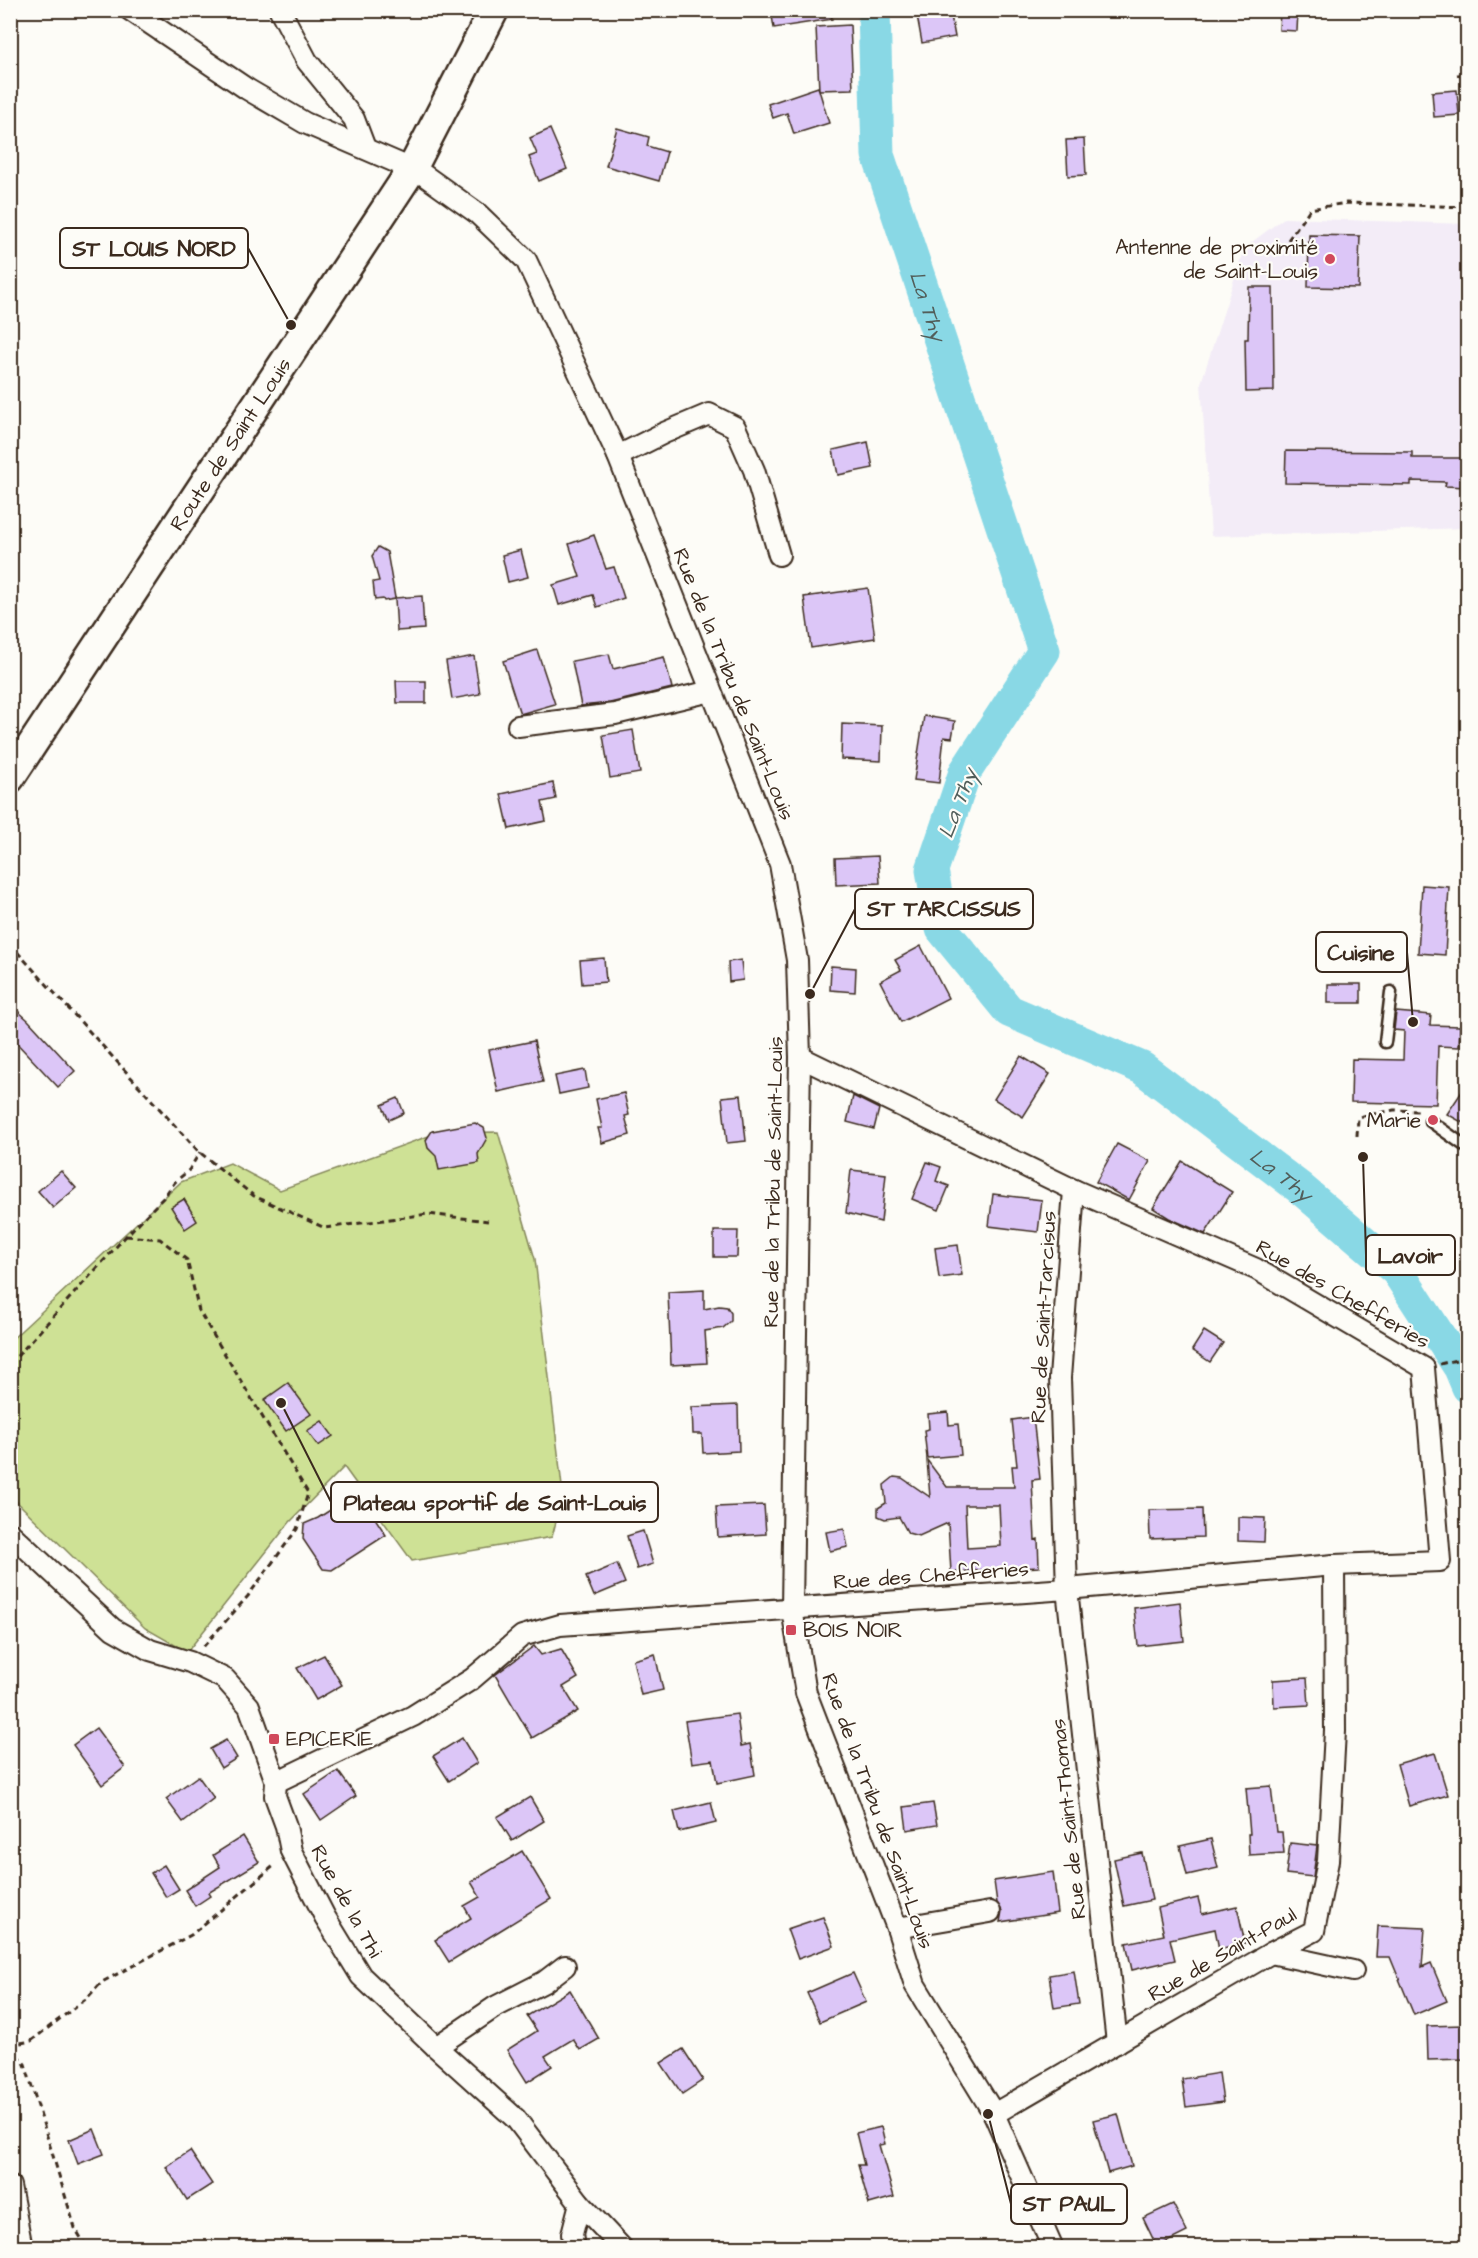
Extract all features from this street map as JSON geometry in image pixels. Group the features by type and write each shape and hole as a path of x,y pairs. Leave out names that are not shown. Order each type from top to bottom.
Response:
{"main road":[{"name":"Route de Saint Louis","path":"10,778 412,169 494,10"}],"street":[{"name":"Rue de la Tribu de Saint-Louis","path":"130,10 247,89 305,123 412,169 477,213 526,260 618,456 780,864 797,960 800,1057 792,1609 806,1693 897,1928 915,1985 994,2114 1053,2247"},
{"path":"280,10 307,61 354,119 365,148"},
{"path":"618,456 709,414 735,427 754,470 779,555"},
{"path":"518,726 615,714 711,692"},
{"name":"Rue des Chefferies","path":"276,1782 413,1716 472,1679 522,1636 560,1625 1067,1589 1334,1565 1440,1561 1424,1368 1256,1269 1074,1190 800,1057"},
{"name":"Rue de Saint-Tarcisus","path":"1067,1589 1060,1378 1074,1190"},
{"name":"Rue de la Thi","path":"10,1533 113,1629 150,1650 190,1662 225,1679 249,1706 276,1782 275,1796 286,1826 291,1851 325,1917 361,1976 436,2048 516,2119 580,2203 622,2247"},
{"name":"Rue de Saint-Paul","path":"994,2114 1270,1953 1314,1931 1328,1861 1335,1731 1334,1565"},
{"name":"Rue de Saint-Thomas","path":"1067,1589 1118,2043"},
{"path":"897,1928 990,1912"},
{"path":"1270,1953 1353,1971"},
{"path":"436,2048 495,2007 544,1982 565,1966"},
{"path":"10,2186 22,2247"},
{"path":"574,2247 572,2234 580,2203"}],"lane":[{"path":"1385,1042 1391,992"},
{"path":"1427,1117 1467,1148"}],"path":[{"path":"1457,75 1467,74"},
{"path":"1288,240 1310,209 1346,202 1467,207"},
{"path":"10,944 200,1152 254,1196 325,1228 428,1214 488,1221"},
{"path":"1357,1136 1358,1117 1394,1110 1427,1117"},
{"path":"10,1364 163,1198 175,1182 189,1170 200,1152"},
{"path":"126,1236 160,1239 187,1260 199,1311 308,1494 297,1529 248,1596 190,1662"},
{"path":"1424,1368 1467,1357"},
{"path":"87,2247 75,2228 25,2064 10,2046 31,2041 87,1998 102,1982 191,1935 291,1851"}],"shaded area":[{"path":"1284,218 1467,224 1467,528 1211,536 1201,383 1244,248"}],"green space":[{"path":"498,1132 535,1259 563,1495 552,1537 412,1561 344,1467 290,1522 187,1652 145,1628 11,1496 11,1340 181,1182 230,1163 280,1190 437,1133"}],"building":[{"path":"771,10 831,10 832,19 774,28"},
{"path":"916,10 950,10 955,37 922,43"},
{"path":"1280,10 1298,10 1297,31 1279,30"},
{"path":"850,25 853,89 819,90 816,27"},
{"path":"818,87 829,123 794,134 787,113 773,118 768,104"},
{"path":"1457,90 1459,115 1434,117 1432,92"},
{"path":"617,128 649,137 647,146 667,152 659,181 606,166"},
{"path":"550,129 567,169 539,181 529,157 537,154 530,138"},
{"path":"1084,139 1086,175 1068,176 1066,140"},
{"path":"1309,235 1360,236 1358,288 1308,287"},
{"path":"1249,287 1273,287 1274,391 1246,392 1245,339 1248,339"},
{"path":"868,442 873,468 838,475 833,450"},
{"path":"1286,451 1412,452 1412,458 1467,458 1467,487 1445,486 1446,482 1411,481 1411,485 1285,483"},
{"path":"594,535 606,569 614,567 624,598 597,607 593,595 559,605 553,585 580,577 569,544"},
{"path":"378,547 387,552 395,598 422,596 424,629 397,631 395,599 375,600 373,582 379,581 372,556"},
{"path":"521,550 528,577 508,582 502,555"},
{"path":"868,588 875,638 811,648 804,597"},
{"path":"537,650 555,704 520,714 503,661"},
{"path":"609,654 613,669 664,657 672,688 610,703 581,706 572,661"},
{"path":"474,656 480,694 452,699 446,661"},
{"path":"396,681 426,681 426,703 397,703"},
{"path":"924,716 955,721 952,738 944,737 939,783 914,780"},
{"path":"842,724 882,726 881,761 841,759"},
{"path":"633,730 640,773 610,778 603,735"},
{"path":"553,783 556,799 542,802 546,821 509,829 501,794"},
{"path":"878,856 880,883 836,885 835,858"},
{"path":"1422,885 1449,887 1445,955 1418,953"},
{"path":"921,946 948,998 901,1022 880,981 901,970 895,960"},
{"path":"604,958 606,982 582,984 580,960"},
{"path":"741,960 743,980 729,982 728,962"},
{"path":"831,966 856,968 855,992 830,990"},
{"path":"1328,984 1361,984 1361,1003 1328,1003"},
{"path":"10,1004 75,1071 58,1087 10,1036"},
{"path":"1396,1012 1431,1015 1430,1025 1460,1026 1459,1047 1438,1046 1436,1104 1351,1102 1352,1059 1403,1060 1404,1031 1394,1030"},
{"path":"534,1041 543,1082 498,1092 489,1050"},
{"path":"1021,1056 1050,1074 1023,1117 994,1099"},
{"path":"585,1070 588,1088 559,1094 555,1076"},
{"path":"1467,1084 1467,1125 1447,1114"},
{"path":"624,1093 629,1115 625,1116 630,1135 602,1143 598,1128 602,1128 596,1099"},
{"path":"741,1095 746,1141 727,1143 722,1097"},
{"path":"853,1096 879,1109 874,1129 847,1122"},
{"path":"398,1098 404,1113 389,1120 382,1105"},
{"path":"475,1123 484,1128 487,1138 478,1154 479,1163 439,1170 436,1156 428,1148 426,1140 432,1131"},
{"path":"1117,1144 1150,1161 1129,1200 1096,1182"},
{"path":"1182,1161 1232,1192 1205,1234 1153,1208"},
{"path":"927,1162 941,1167 936,1181 949,1186 939,1210 912,1199"},
{"path":"851,1170 886,1174 881,1222 846,1213"},
{"path":"61,1171 76,1188 53,1208 38,1191"},
{"path":"993,1194 1042,1200 1038,1232 989,1226"},
{"path":"184,1199 197,1221 185,1229 171,1207"},
{"path":"714,1231 738,1231 737,1257 714,1257"},
{"path":"958,1245 962,1275 939,1278 935,1248"},
{"path":"704,1290 704,1309 727,1307 731,1313 731,1321 723,1328 705,1331 707,1363 671,1365 668,1292"},
{"path":"1204,1331 1223,1343 1210,1362 1192,1350"},
{"path":"288,1383 311,1414 286,1431 264,1400"},
{"path":"738,1405 739,1451 703,1453 702,1434 693,1434 692,1407"},
{"path":"948,1412 949,1425 958,1424 961,1455 927,1458 924,1430 929,1429 928,1414"},
{"path":"1033,1417 1040,1479 1032,1480 1035,1540 1038,1539 1039,1567 951,1572 948,1523 919,1536 908,1533 899,1517 885,1519 878,1516 878,1508 886,1503 884,1485 894,1477 902,1478 930,1497 927,1460 947,1487 1014,1487 1012,1466 1017,1466 1012,1420","holes":["965,1505 999,1505 1001,1546 967,1548"]},
{"path":"322,1421 333,1436 318,1446 307,1431"},
{"path":"358,1492 386,1535 332,1570 323,1569 303,1539 304,1524 318,1518"},
{"path":"764,1505 766,1534 718,1537 716,1507"},
{"path":"1202,1509 1203,1537 1150,1539 1149,1510"},
{"path":"1238,1517 1265,1518 1264,1542 1238,1541"},
{"path":"844,1529 848,1547 830,1551 826,1532"},
{"path":"643,1531 653,1564 637,1569 627,1536"},
{"path":"617,1564 625,1583 594,1596 586,1577"},
{"path":"1180,1602 1184,1641 1138,1646 1134,1608"},
{"path":"534,1646 541,1655 561,1649 578,1678 563,1687 578,1711 532,1738 495,1675"},
{"path":"655,1654 663,1690 641,1695 633,1660"},
{"path":"324,1655 342,1685 316,1700 297,1668"},
{"path":"1307,1678 1309,1705 1274,1707 1273,1680"},
{"path":"737,1714 741,1746 750,1744 755,1775 717,1783 713,1760 692,1763 685,1721"},
{"path":"96,1728 125,1767 102,1785 73,1745"},
{"path":"462,1738 477,1763 449,1781 433,1756"},
{"path":"226,1740 237,1758 221,1768 210,1749"},
{"path":"1435,1753 1448,1795 1409,1806 1397,1764"},
{"path":"338,1771 356,1796 321,1820 304,1794"},
{"path":"198,1776 214,1798 183,1822 166,1799"},
{"path":"1271,1786 1276,1832 1282,1832 1284,1853 1249,1855 1248,1834 1250,1834 1246,1788"},
{"path":"530,1797 544,1821 512,1841 497,1817"},
{"path":"711,1802 716,1823 679,1832 674,1811"},
{"path":"933,1803 937,1825 907,1830 904,1807"},
{"path":"243,1836 259,1862 208,1893 210,1896 195,1906 185,1890 220,1867 213,1855"},
{"path":"1211,1839 1218,1868 1187,1875 1180,1846"},
{"path":"1290,1843 1317,1846 1313,1877 1286,1874"},
{"path":"522,1851 551,1899 449,1962 435,1940 471,1918 464,1906 480,1897 471,1882"},
{"path":"1142,1853 1152,1900 1124,1906 1114,1859"},
{"path":"164,1865 179,1889 166,1897 151,1873"},
{"path":"1053,1872 1058,1913 1000,1922 1002,1911 997,1903 994,1881"},
{"path":"1198,1898 1202,1914 1237,1906 1245,1943 1219,1949 1215,1929 1170,1939 1175,1960 1132,1970 1126,1943 1164,1935 1158,1908"},
{"path":"823,1917 834,1946 798,1959 787,1929"},
{"path":"1378,1926 1425,1928 1422,1967 1431,1963 1447,2001 1414,2015 1390,1957 1376,1957"},
{"path":"1074,1971 1079,2004 1054,2008 1049,1975"},
{"path":"853,1973 866,2002 820,2022 807,1993"},
{"path":"570,1990 599,2039 580,2050 573,2039 545,2056 552,2066 527,2082 507,2050 537,2031 527,2016"},
{"path":"1464,2025 1465,2059 1428,2060 1427,2026"},
{"path":"683,2049 703,2080 682,2094 661,2063"},
{"path":"1219,2073 1223,2102 1186,2107 1182,2079"},
{"path":"1118,2114 1132,2166 1108,2173 1093,2120"},
{"path":"881,2127 885,2144 879,2145 894,2197 869,2204 858,2165 864,2165 856,2133"},
{"path":"94,2129 104,2154 78,2164 69,2140"},
{"path":"190,2151 212,2184 187,2200 166,2167"},
{"path":"1173,2204 1187,2232 1157,2247 1143,2218"}],"waterway":[{"name":"La Thy","path":"874,10 878,155 1044,651 965,772 932,870 942,929 1009,1011 1142,1068 1300,1188 1397,1271 1460,1368 1468,1387"}],"place":[{"name":"Antenne de proximité de Saint-Louis","path":"1330,259"},
{"name":"ST LOUIS NORD","path":"291,325"},
{"name":"ST TARCISSUS","path":"810,994"},
{"name":"Cuisine","path":"1413,1022"},
{"name":"Marie","path":"1433,1120"},
{"name":"Lavoir","path":"1363,1157"},
{"name":"Plateau sportif de Saint-Louis","path":"281,1403"},
{"name":"BOIS NOIR","path":"791,1630"},
{"name":"EPICERIE","path":"274,1739"},
{"name":"ST PAUL","path":"988,2114"}]}
